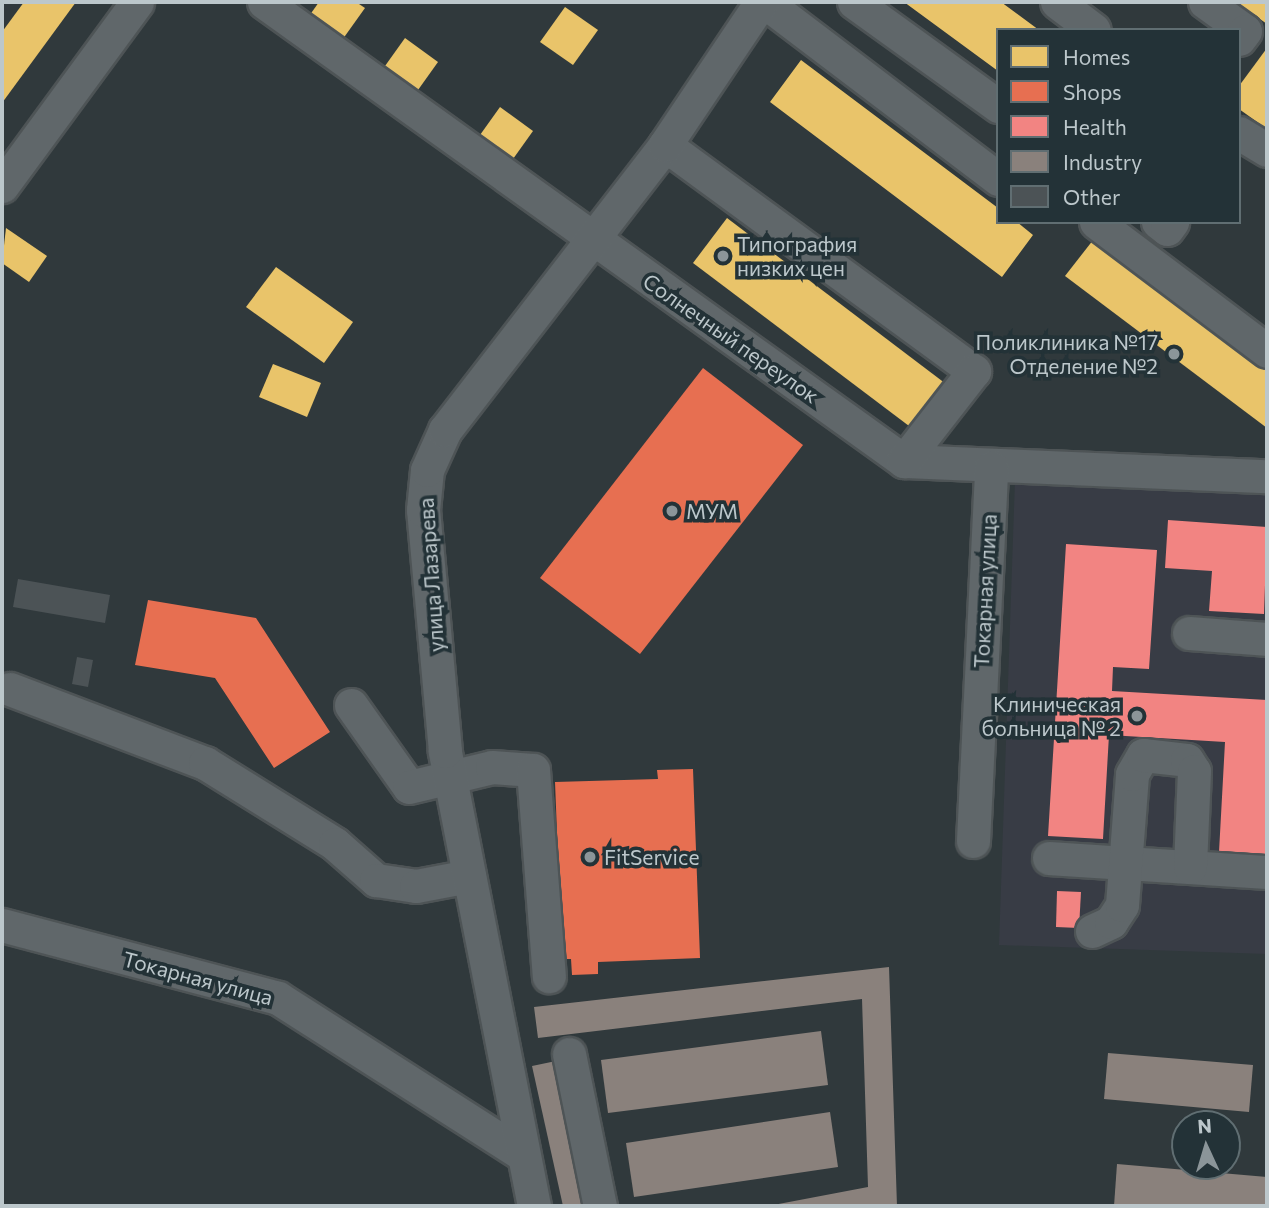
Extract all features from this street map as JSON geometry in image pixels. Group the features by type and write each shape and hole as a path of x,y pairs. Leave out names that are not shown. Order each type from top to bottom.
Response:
{"street":[{"path":"2,186 137,2"},
{"name":"Солнечный переулок","path":"264,2 904,461"},
{"path":"763,2 996,177"},
{"name":"улица Лазарева","path":"534,1206 451,780 423,510 427,470 445,430 665,145 763,2"},
{"path":"854,2 996,105"},
{"path":"1057,2 1091,28"},
{"path":"1205,2 1241,28"},
{"path":"1241,134 1267,150"},
{"path":"665,145 974,371 904,461"},
{"path":"1099,224 1267,351"},
{"path":"904,461 991,467 1267,476"},
{"name":"Токарная улица","path":"973,841 991,467"},
{"path":"1189,633 1267,639"},
{"path":"10,689 205,763 325,836 376,880 416,886 469,876"},
{"path":"351,705 409,787 451,780 492,767 533,770 549,976"},
{"path":"1092,931 1111,922 1122,905 1129,863 1132,774 1143,755 1187,760 1194,771 1190,867"},
{"path":"1049,858 1267,872"},
{"name":"Токарная улица","path":"2,925 278,998 522,1154"},
{"path":"569,1054 600,1206"}],"shaded area":[{"name":"Клиническая больница № 2","path":"1015,480 1267,488 1267,954 999,945"}],"building: Homes":[{"path":"24,2 76,2 2,103 2,32"},
{"path":"319,2 356,2 365,8 340,43 307,19"},
{"path":"904,2 1001,2 1036,28 996,28 996,70"},
{"path":"1236,2 1267,2 1267,24"},
{"path":"565,7 598,30 573,65 540,42"},
{"path":"405,38 438,62 413,97 380,73"},
{"path":"1267,48 1267,129 1241,110 1241,83"},
{"path":"801,60 996,206 996,224 1019,224 1033,235 1002,277 770,102"},
{"path":"500,107 533,131 508,166 475,142"},
{"path":"727,218 950,387 917,432 693,263"},
{"path":"6,228 47,256 29,282 2,263"},
{"path":"1097,235 1267,363 1267,428 1065,276"},
{"path":"276,267 353,322 324,363 246,307"},
{"path":"273,364 321,383 307,417 259,397"}],"building: Shops":[{"name":"МУМ","path":"703,368 803,445 640,654 540,578"},
{"path":"148,600 256,618 330,732 274,768 215,678 135,665"},
{"path":"693,769 700,958 598,962 598,974 572,975 571,959 562,959 555,782 658,779 657,770"}],"building: Health":[{"path":"1168,520 1267,527 1264,614 1209,611 1212,571 1165,568"},
{"path":"1066,544 1157,550 1149,669 1113,667 1112,691 1267,700 1267,855 1219,852 1225,742 1109,735 1103,839 1048,836"},
{"path":"1057,891 1081,892 1079,928 1056,927"}],"building: Industry":[{"path":"889,967 897,1206 768,1206 868,1187 862,999 538,1038 534,1007"},
{"path":"821,1031 828,1085 608,1113 601,1060"},
{"path":"1108,1053 1253,1065 1249,1112 1104,1099"},
{"path":"556,1061 588,1206 563,1206 532,1066"},
{"path":"830,1112 838,1167 634,1197 626,1143"},
{"path":"1117,1164 1171,1169 1171,1180 1241,1180 1241,1175 1267,1177 1267,1206 1114,1206"}],"building: Other":[{"path":"18,579 110,595 105,623 13,607"},
{"path":"77,657 93,660 88,687 72,684"}],"place":[{"name":"Типография низких цен","path":"723,256"},
{"name":"Поликлиника №17 Отделение №2","path":"1174,354"},
{"name":"МУМ","path":"672,511"},
{"name":"Клиническая больница № 2","path":"1137,716"},
{"name":"FitService","path":"590,857"}]}
